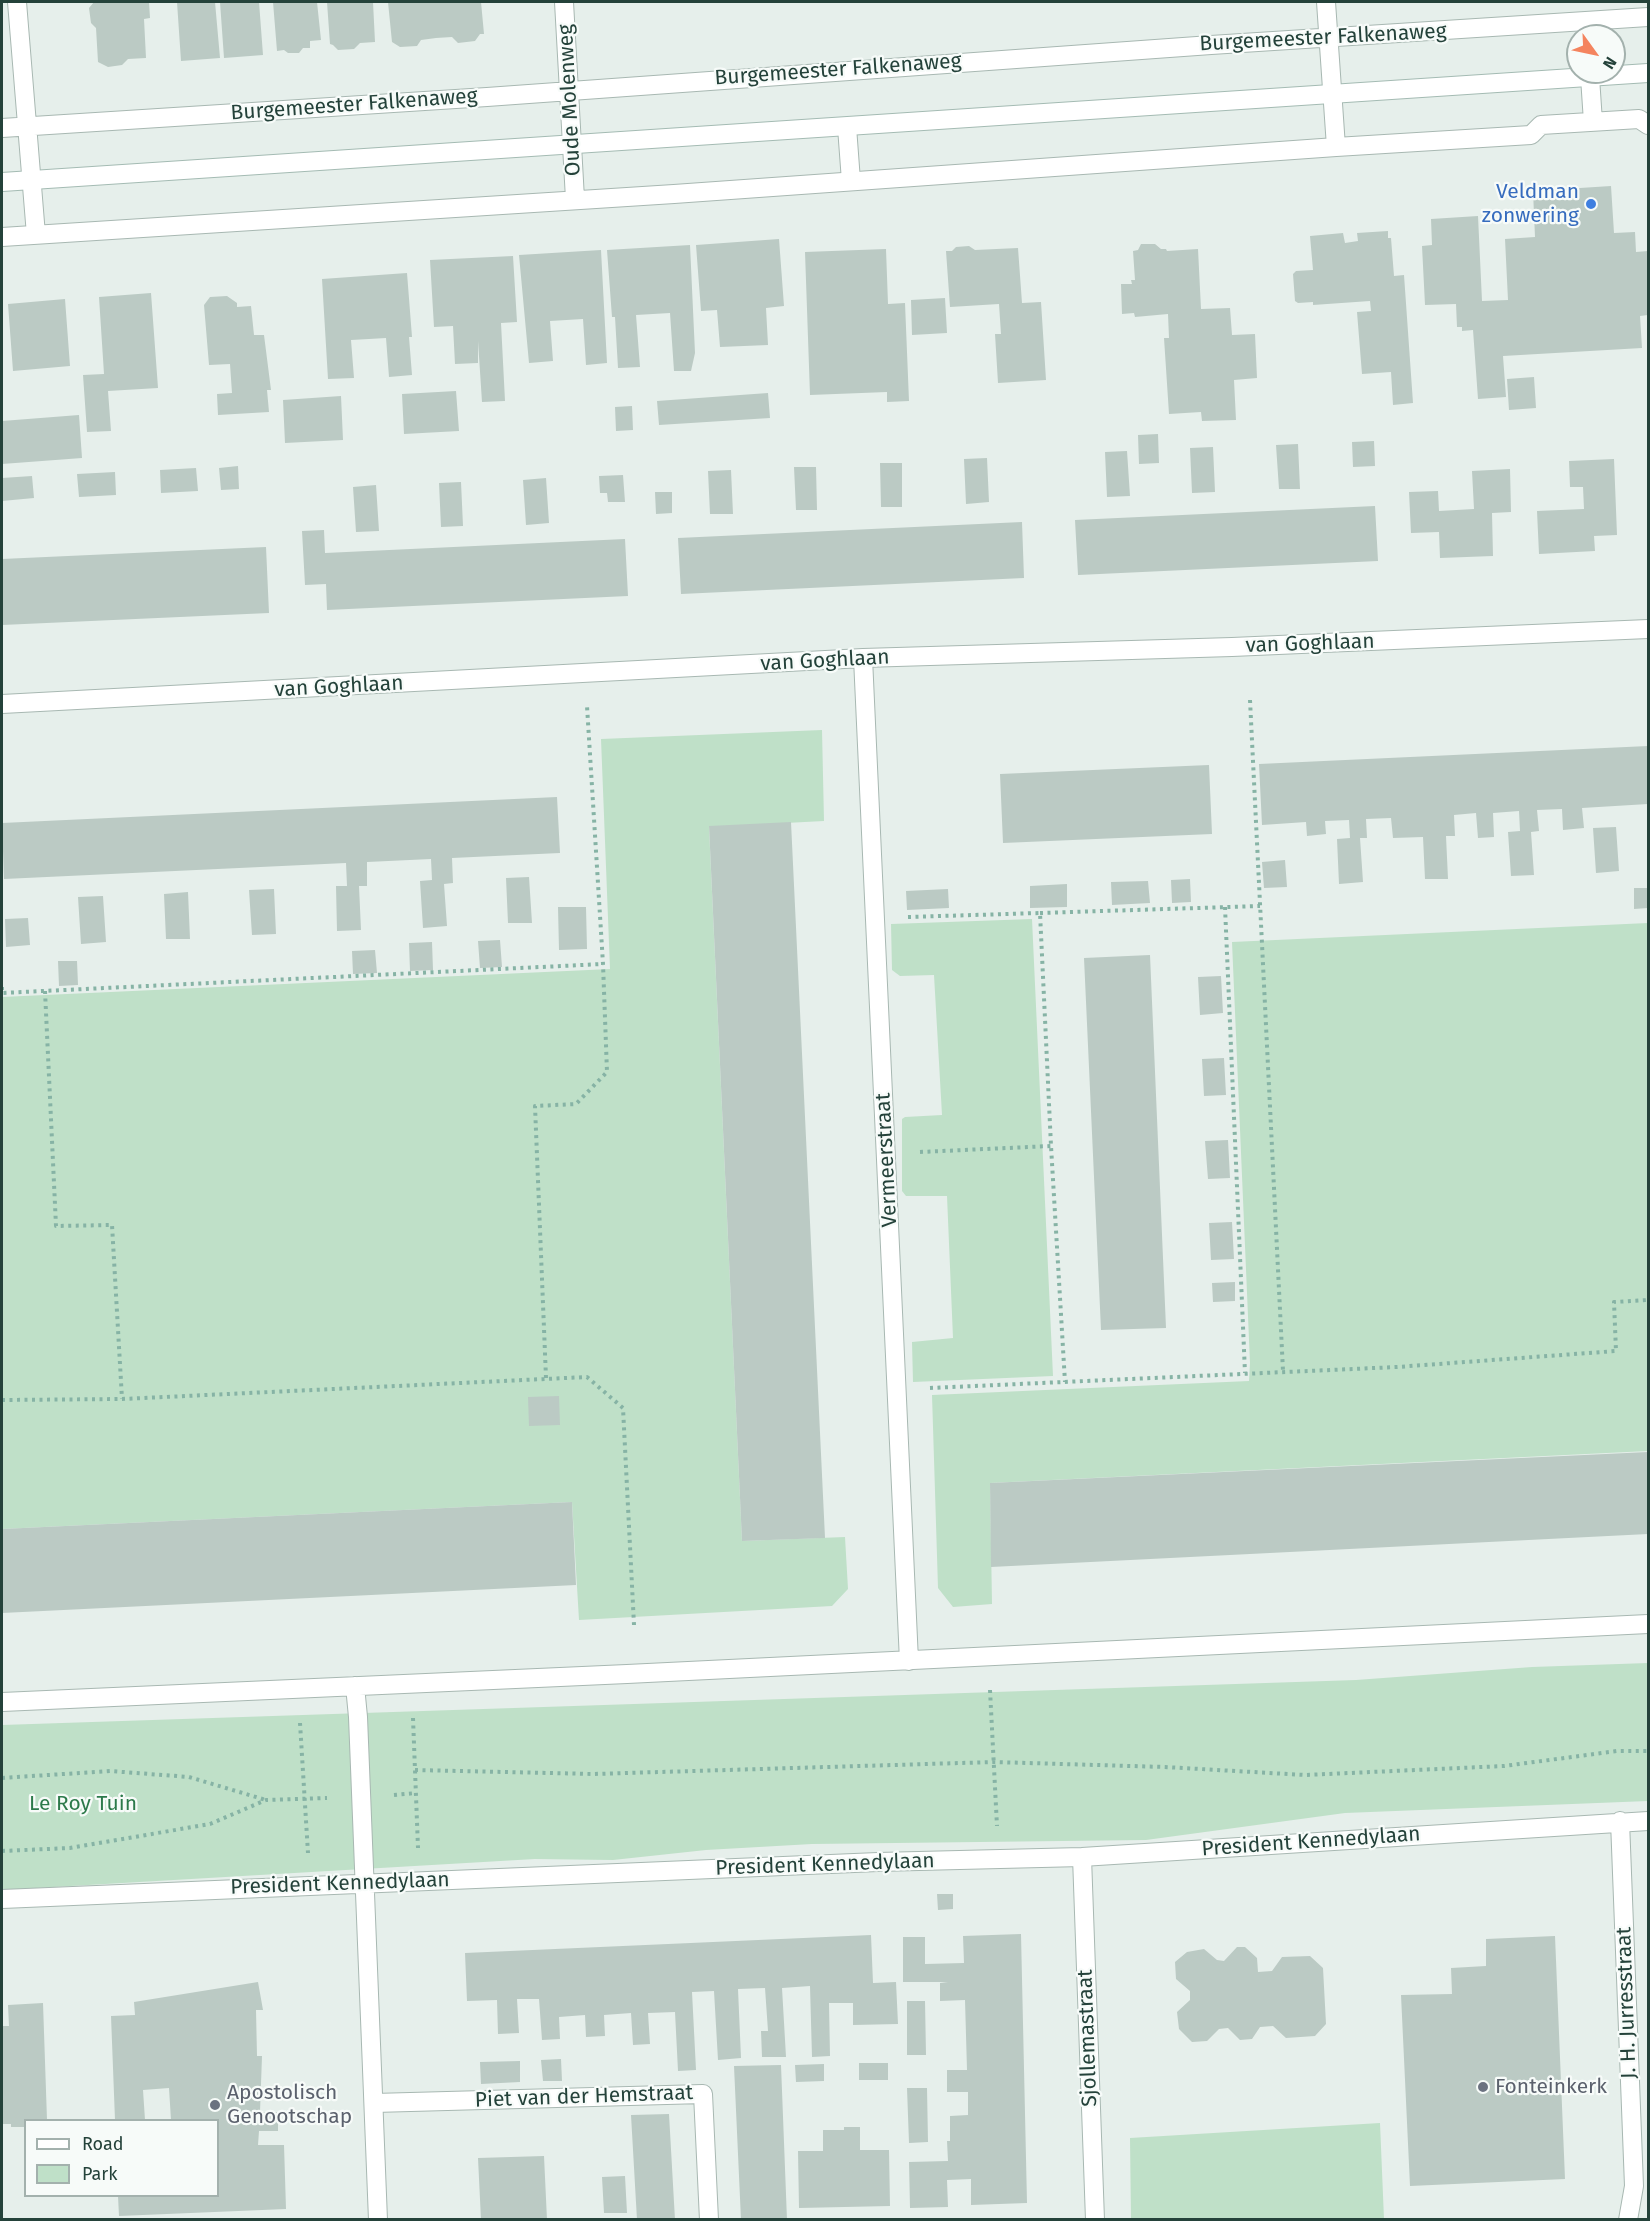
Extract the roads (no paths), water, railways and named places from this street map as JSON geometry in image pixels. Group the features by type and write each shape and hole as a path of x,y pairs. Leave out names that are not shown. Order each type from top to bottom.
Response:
{"street":[{"path":"17,2 36,236"},
{"name":"Oude Molenweg","path":"564,2 575,200"},
{"path":"1326,2 1336,147"},
{"name":"Burgemeester Falkenaweg","path":"2,128 570,91 909,65 1648,17"},
{"path":"1626,75 1648,73"},
{"path":"2,183 1566,79"},
{"path":"1590,84 1593,122"},
{"path":"2,237 1531,135 1541,125 1639,119 1648,125"},
{"path":"847,127 851,181"},
{"name":"van Goghlaan","path":"2,704 586,675 863,658 1232,647 1648,629"},
{"name":"Vermeerstraat","path":"863,658 909,1661"},
{"path":"2,1702 909,1661 1648,1624"},
{"path":"355,1686 378,2220"},
{"name":"J. H. Jurresstraat","path":"1620,1821 1634,2186 1628,2220"},
{"name":"President Kennedylaan","path":"2,1899 419,1880 1082,1857 1648,1821"},
{"name":"Sjollemastraat","path":"1082,1857 1095,2220"},
{"name":"Piet van der Hemstraat","path":"374,2103 703,2094 709,2220"}],"place":[{"name":"Veldman zonwering","path":"1591,204"},
{"name":"Fonteinkerk","path":"1483,2087"},
{"name":"Apostolisch Genootschap","path":"215,2105"}],"park label":[{"name":"Le Roy Tuin","path":"83,1804"}]}
